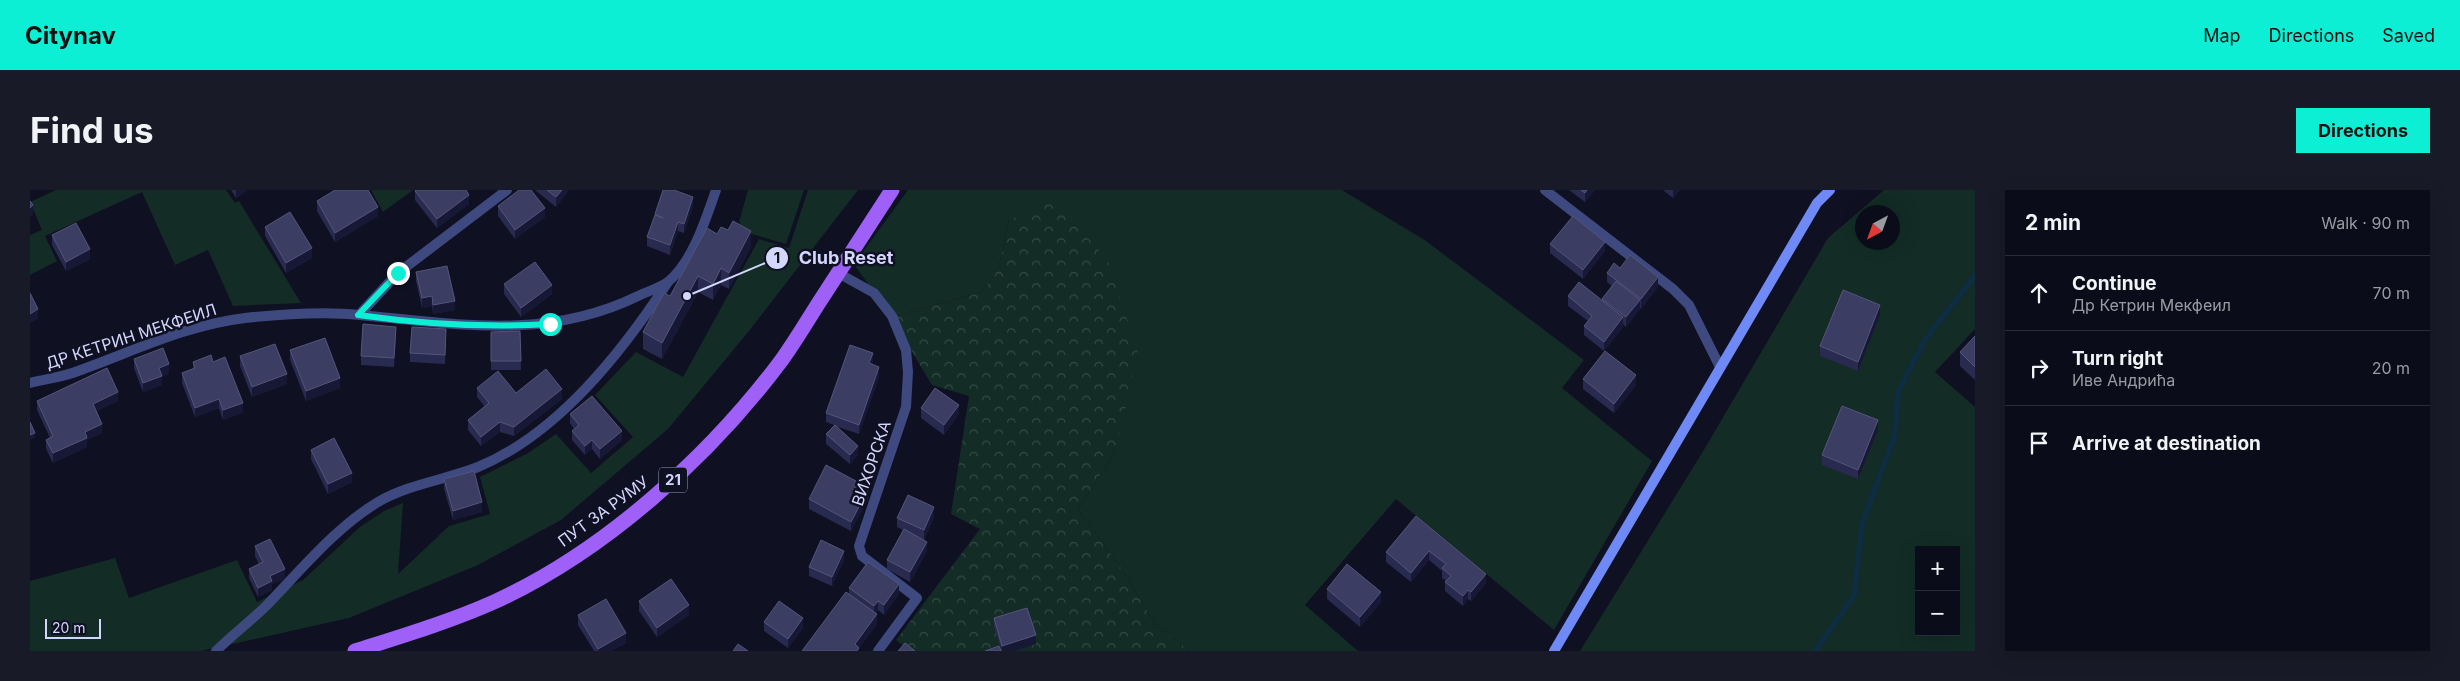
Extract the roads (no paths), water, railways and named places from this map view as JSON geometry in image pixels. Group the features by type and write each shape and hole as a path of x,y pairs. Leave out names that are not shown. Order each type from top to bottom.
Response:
{"main road":[{"name":"ПУТ ЗА РУМУ","path":"355,651 434,626 494,601 537,579 595,542 639,508 705,451 746,406 782,360 892,190"},
{"path":"1554,651 1817,203 1830,190"}],"street":[{"path":"358,315 398,273 507,190"},
{"name":"ДР КЕТРИН МЕКФЕИЛ","path":"30,383 76,372 151,342 210,323 291,315 358,315 398,320 480,325 550,324 590,315 625,302 669,281 685,261 701,230 716,190"},
{"path":"1545,190 1673,289 1689,305 1720,367"},
{"name":"ВИХОРСКА","path":"838,273 874,293 892,316 906,350 908,372 906,408 859,546 862,556 917,598 878,651"},
{"path":"216,651 265,608 353,520 377,503 400,490 478,467 520,445 543,428 612,360 644,319 669,281"}],"waterway":[{"path":"1815,651 1854,596 1862,524 1895,435 1898,392 1926,338 1975,276"}],"place":[{"name":"Club Reset","path":"687,296"}]}
